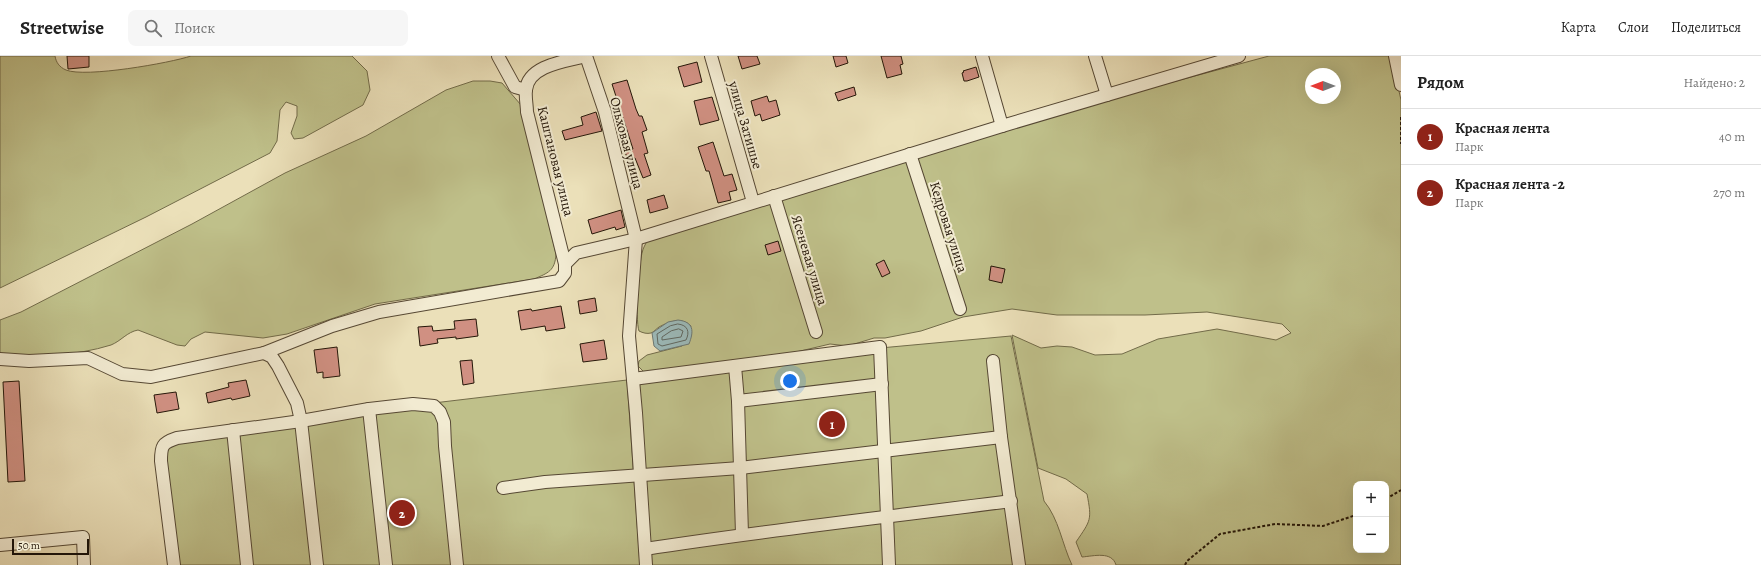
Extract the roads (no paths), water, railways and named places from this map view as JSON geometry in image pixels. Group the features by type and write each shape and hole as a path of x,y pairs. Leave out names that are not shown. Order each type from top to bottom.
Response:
{"street":[{"path":"498,56 516,87 526,90"},
{"name":"Каштановая улица","path":"565,264 527,112 526,90 528,82 534,74 545,68 586,56"},
{"name":"Ольховая улица","path":"586,56 605,112 636,239 629,336 646,565"},
{"name":"улица Затишье","path":"711,56 753,202"},
{"path":"982,56 1002,126"},
{"path":"1095,56 1107,95"},
{"path":"0,359 29,361 88,358 122,374 151,377 264,353 332,326 379,312 559,281 565,273 565,264 576,254 636,239 1002,126 1240,56"},
{"path":"1395,56 1401,85"},
{"name":"Кедровая улица","path":"910,154 960,309"},
{"name":"Ясеневая улица","path":"774,196 816,332"},
{"path":"633,379 880,347 889,565"},
{"path":"264,353 272,357 278,366 297,403 301,421 317,565"},
{"path":"993,361 1001,437 1019,565"},
{"path":"735,366 738,401 742,534"},
{"path":"738,401 882,384"},
{"path":"174,565 161,462 161,449 166,442 177,438 301,421 369,409 413,404 434,406 440,412 444,422 457,565"},
{"path":"369,409 386,565"},
{"path":"232,430 247,565"},
{"path":"502,488 545,482 740,468 1001,437"},
{"path":"645,548 742,534 888,518 1011,501"},
{"path":"0,544 83,537 84,565"}],"water":[{"path":"678,320 690,325 692,335 689,344 660,351 654,346 652,333 668,322"}],"place":[{"name":"Красная лента","path":"832,424"},
{"name":"Красная лента -2","path":"402,513"}]}
